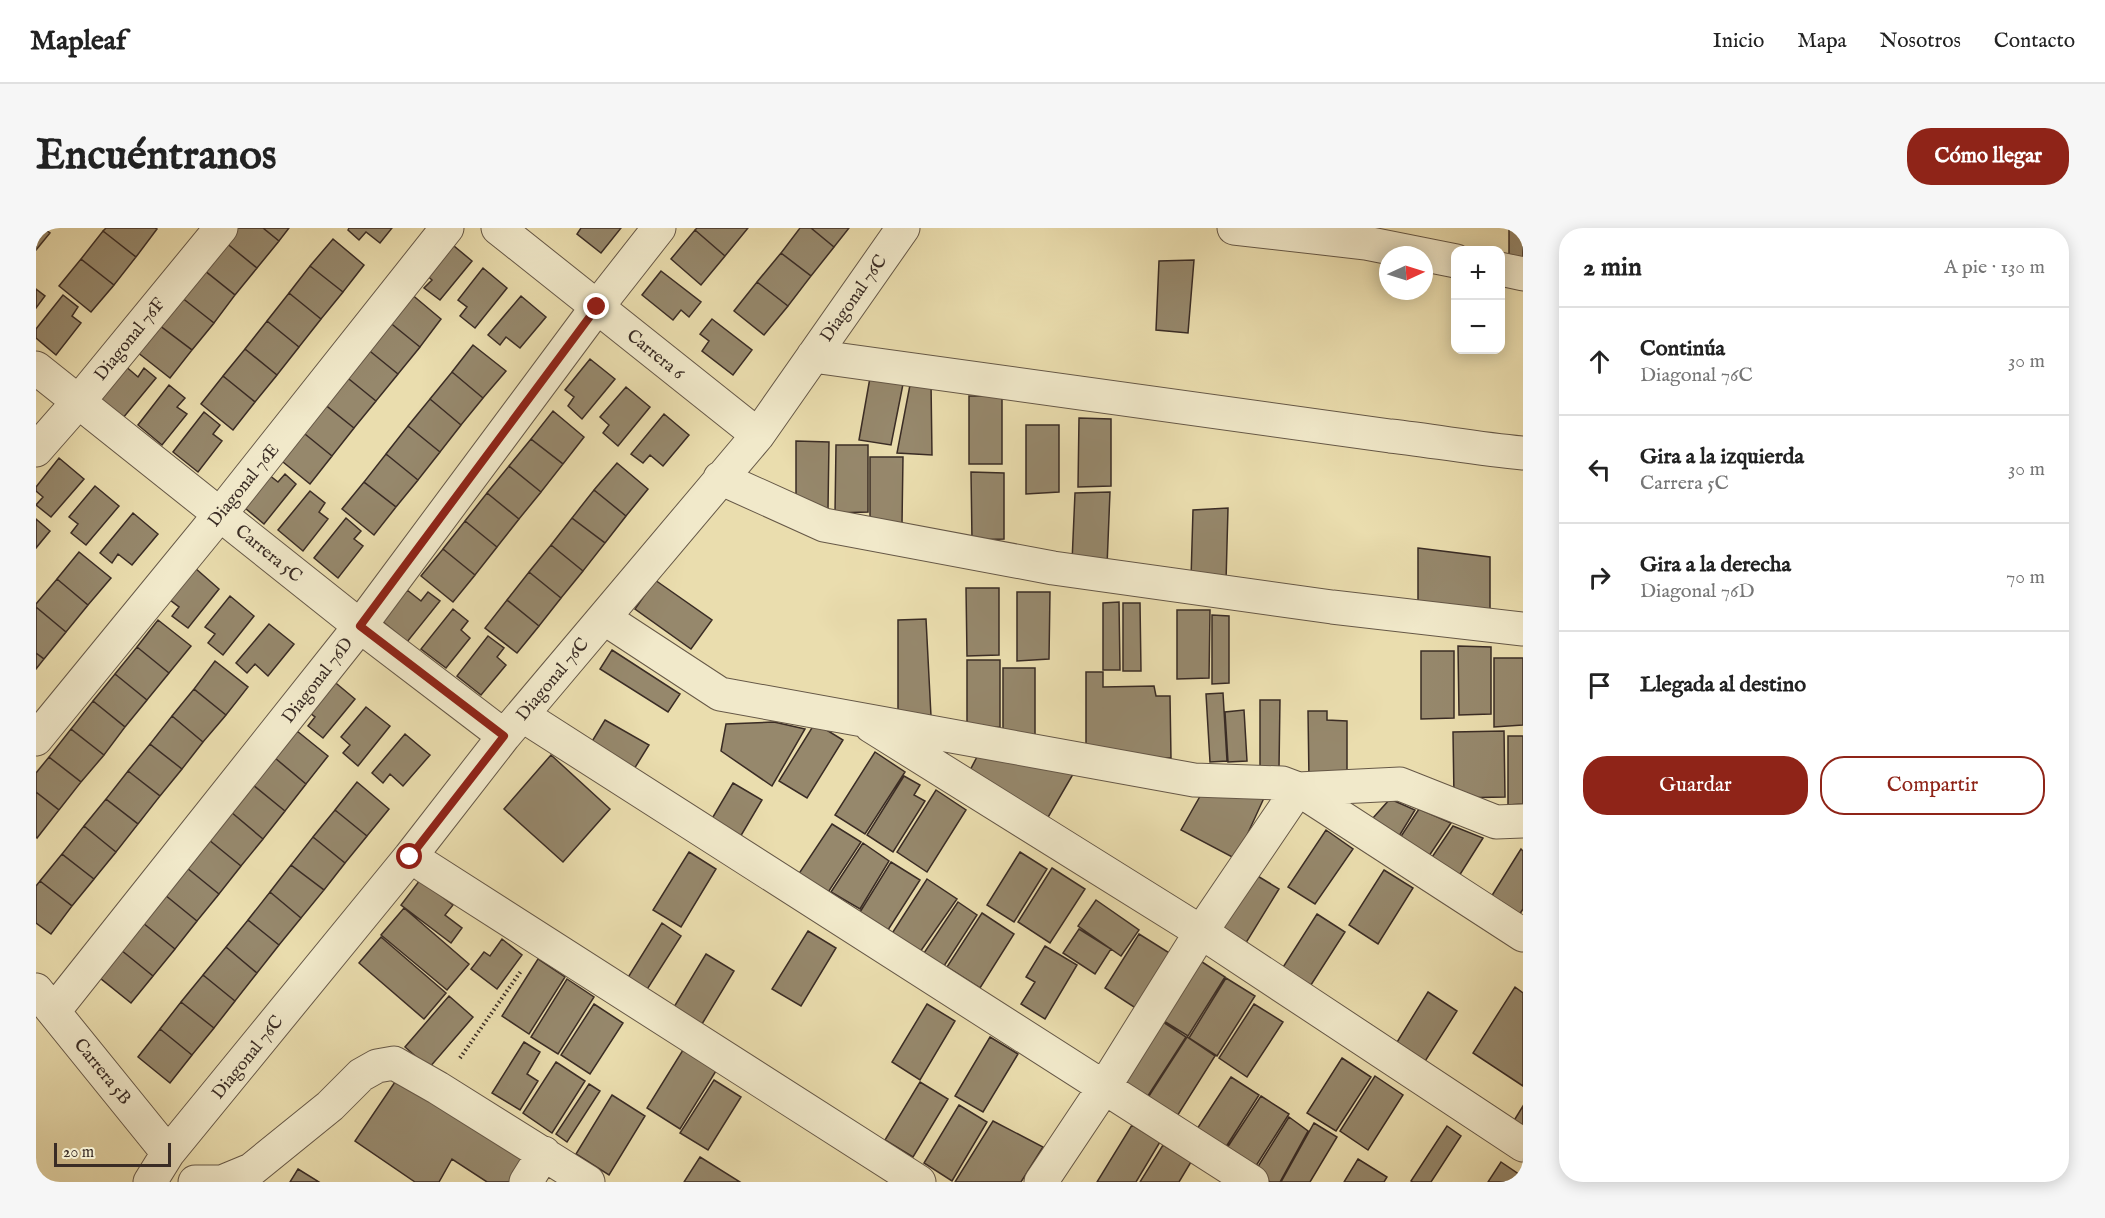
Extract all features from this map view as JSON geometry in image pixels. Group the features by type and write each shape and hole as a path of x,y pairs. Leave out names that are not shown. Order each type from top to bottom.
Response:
{"street":[{"name":"Diagonal 76F","path":"36,450 221,228"},
{"name":"Diagonal 76E","path":"36,740 447,228"},
{"name":"Carrera 6","path":"498,228 758,435"},
{"name":"Diagonal 76D","path":"45,1001 360,626 597,307 659,228"},
{"name":"Diagonal 76C","path":"150,1182 168,1153 410,857 513,726 758,435 903,228"},
{"path":"1234,228 1366,243 1451,260"},
{"path":"1505,270 1523,274"},
{"path":"813,356 1523,453"},
{"name":"Carrera 5C","path":"36,368 360,626 513,726 1252,1182"},
{"path":"720,478 824,525 1053,568 1332,607 1523,629"},
{"path":"604,618 720,693 1194,780 1282,783 1298,789 1523,935"},
{"path":"855,717 1201,932 1523,1145"},
{"path":"1298,789 1400,784 1496,822 1523,821"},
{"path":"1041,1182 1103,1089 1201,932 1298,789"},
{"path":"424,866 919,1182"},
{"name":"Carrera 5B","path":"45,1001 168,1153"},
{"path":"195,1182 222,1182 251,1170 330,1106 361,1075 377,1066 394,1063 588,1182"},
{"path":"526,1182 544,1153"}],"path":[{"path":"438,1088 542,941"}],"building":[{"path":"36,228 43,228 50,233 36,250"},
{"path":"106,228 157,229 136,257 103,231"},
{"path":"236,228 263,228 279,241 257,268 225,242"},
{"path":"263,228 289,228 279,241"},
{"path":"349,228 392,228 380,243 366,232 359,240 348,230"},
{"path":"581,228 621,228 601,253 577,234"},
{"path":"697,228 748,228 725,256 695,230"},
{"path":"800,228 811,228 834,247 811,276 781,253"},
{"path":"811,228 849,228 834,247"},
{"path":"1509,228 1523,228 1523,264 1509,263"},
{"path":"695,230 725,256 701,285 671,259"},
{"path":"103,231 136,257 114,285 81,259"},
{"path":"333,239 364,265 343,292 310,266"},
{"path":"448,241 472,261 440,300 424,288 432,280 423,272"},
{"path":"225,242 257,268 235,295 204,270"},
{"path":"781,253 811,276 788,306 757,282"},
{"path":"81,259 114,285 91,312 59,286"},
{"path":"1194,260 1188,333 1156,330 1159,261"},
{"path":"310,266 343,292 321,319 289,293"},
{"path":"483,268 507,288 475,328 460,316 467,307 458,300"},
{"path":"204,270 235,295 214,323 181,297"},
{"path":"661,271 701,302 689,317 681,310 673,320 642,295"},
{"path":"757,282 788,306 764,335 734,311"},
{"path":"36,289 45,296 36,308"},
{"path":"289,293 321,319 299,347 267,321"},
{"path":"410,293 441,319 420,347 388,321"},
{"path":"63,295 78,307 72,316 81,323 56,355 36,338 36,329"},
{"path":"521,296 546,317 520,348 506,337 500,345 488,335"},
{"path":"181,297 214,323 192,350 159,325"},
{"path":"712,319 752,350 733,375 702,351 709,341 700,334"},
{"path":"267,321 299,347 277,375 245,349"},
{"path":"388,321 420,347 398,374 366,348"},
{"path":"159,325 192,350 170,378 137,352"},
{"path":"473,345 506,371 483,398 452,372"},
{"path":"366,348 398,374 376,401 344,375"},
{"path":"245,349 277,375 255,402 223,376"},
{"path":"590,359 615,379 582,419 568,406 574,397 565,390"},
{"path":"124,365 138,377 144,368 156,378 123,418 98,397"},
{"path":"452,372 483,398 461,425 430,399"},
{"path":"871,372 904,379 891,445 859,440"},
{"path":"344,375 376,401 354,428 323,403"},
{"path":"223,376 255,402 233,430 201,404"},
{"path":"931,382 932,455 897,453 910,385"},
{"path":"169,385 185,398 177,407 187,414 162,445 138,425"},
{"path":"626,387 650,407 618,446 603,433 609,425 600,417"},
{"path":"969,396 1002,396 1002,464 969,464"},
{"path":"430,399 461,425 440,452 408,426"},
{"path":"323,403 354,428 332,456 300,430"},
{"path":"553,411 584,437 563,464 531,439"},
{"path":"204,412 220,425 213,434 222,441 198,472 173,452"},
{"path":"664,414 689,435 663,466 650,455 643,463 631,454"},
{"path":"1079,418 1111,419 1111,486 1078,487"},
{"path":"1026,425 1059,425 1059,492 1026,494"},
{"path":"408,426 440,452 418,480 386,454"},
{"path":"300,430 332,456 310,484 278,458"},
{"path":"531,439 563,464 541,492 509,466"},
{"path":"796,441 829,442 828,509 796,510"},
{"path":"836,445 868,445 868,512 835,513"},
{"path":"386,454 418,480 396,507 364,482"},
{"path":"870,457 903,457 902,524 870,526"},
{"path":"59,458 84,479 51,517 36,505 43,497 36,491 36,487"},
{"path":"617,463 648,489 626,516 594,490"},
{"path":"509,466 541,492 519,519 487,493"},
{"path":"264,471 278,482 285,474 296,484 264,524 239,503"},
{"path":"971,472 1004,473 1004,539 972,540"},
{"path":"364,482 396,507 374,535 342,509"},
{"path":"95,486 119,506 86,545 71,533 78,524 69,517"},
{"path":"594,490 626,516 605,543 572,518"},
{"path":"310,491 325,503 319,512 328,519 303,551 278,530"},
{"path":"1110,492 1107,566 1072,562 1075,493"},
{"path":"487,493 519,519 497,547 465,521"},
{"path":"1228,508 1226,582 1191,579 1193,510"},
{"path":"133,513 158,534 132,565 118,554 112,563 100,553"},
{"path":"346,518 361,531 354,539 363,546 338,578 314,558"},
{"path":"572,518 605,543 583,571 551,545"},
{"path":"36,519 50,531 36,548"},
{"path":"465,521 497,547 475,575 443,549"},
{"path":"551,545 583,571 561,598 529,572"},
{"path":"1418,548 1490,557 1490,617 1418,610"},
{"path":"443,549 475,575 453,602 421,576"},
{"path":"79,552 111,578 88,605 57,579"},
{"path":"195,568 219,589 188,628 172,616 179,607 170,600"},
{"path":"529,572 561,598 539,626 507,600"},
{"path":"57,579 88,605 66,632 36,607 36,604"},
{"path":"655,580 712,620 691,649 635,609"},
{"path":"966,588 999,588 999,655 967,656"},
{"path":"407,590 421,601 428,592 440,601 407,642 382,621"},
{"path":"1017,592 1050,592 1049,659 1017,661"},
{"path":"230,596 254,616 223,655 208,643 215,634 205,627"},
{"path":"507,600 539,626 517,653 485,628"},
{"path":"1119,602 1120,670 1103,670 1103,603"},
{"path":"1123,603 1140,603 1141,671 1123,671"},
{"path":"36,607 66,632 44,659 36,653"},
{"path":"453,609 468,621 461,630 470,638 446,668 421,649"},
{"path":"1177,610 1210,610 1209,678 1177,679"},
{"path":"1212,615 1229,616 1229,683 1212,684"},
{"path":"926,619 931,716 898,717 898,620"},
{"path":"158,620 191,646 169,673 137,647"},
{"path":"269,624 294,644 268,676 255,664 247,673 236,663"},
{"path":"488,636 504,648 497,657 506,665 481,695 457,676"},
{"path":"1458,646 1491,647 1491,714 1459,715"},
{"path":"137,647 169,673 147,700 115,674"},
{"path":"612,650 680,694 668,712 600,669"},
{"path":"1421,651 1454,651 1454,718 1421,719"},
{"path":"36,653 44,659 36,669"},
{"path":"1494,658 1523,658 1523,725 1494,727"},
{"path":"967,660 1000,660 1000,727 967,728"},
{"path":"215,661 248,687 226,715 194,689"},
{"path":"1003,668 1035,668 1035,736 1003,737"},
{"path":"1086,672 1103,672 1103,687 1154,686 1156,696 1170,696 1171,758 1110,756 1086,749"},
{"path":"115,674 147,700 125,727 93,701"},
{"path":"331,679 355,699 323,738 308,726 315,717 306,710"},
{"path":"194,689 226,715 203,742 172,716"},
{"path":"1223,693 1227,761 1210,762 1206,694"},
{"path":"1260,700 1280,700 1279,768 1260,768"},
{"path":"93,701 125,727 104,755 71,729"},
{"path":"366,707 390,726 358,766 343,753 350,745 341,737"},
{"path":"1244,710 1247,761 1228,762 1225,712"},
{"path":"1308,711 1327,711 1327,720 1347,721 1347,779 1309,780"},
{"path":"172,716 203,742 182,769 150,744"},
{"path":"605,720 649,745 631,774 588,748"},
{"path":"774,722 805,729 772,786 721,751 726,724"},
{"path":"815,723 843,740 807,798 779,781"},
{"path":"71,729 104,755 81,782 49,757"},
{"path":"297,731 328,756 306,784 275,758"},
{"path":"1504,731 1505,797 1454,798 1453,732"},
{"path":"405,734 430,755 403,786 390,774 383,783 372,773"},
{"path":"1508,736 1523,736 1523,804 1508,805"},
{"path":"150,744 182,769 160,796 128,771"},
{"path":"875,752 905,772 865,834 835,815"},
{"path":"979,753 1076,769 1043,826 966,778"},
{"path":"551,755 610,809 563,862 504,809"},
{"path":"49,757 81,782 59,810 36,792 36,773"},
{"path":"275,758 306,784 285,811 253,785"},
{"path":"128,771 160,796 138,824 106,799"},
{"path":"904,776 920,785 914,795 925,801 893,852 867,835"},
{"path":"357,782 389,809 367,836 335,810"},
{"path":"733,783 762,800 736,844 707,827"},
{"path":"253,785 285,811 263,839 231,812"},
{"path":"936,790 966,810 927,872 897,852"},
{"path":"1203,791 1264,798 1236,859 1181,830"},
{"path":"36,792 59,810 37,838 36,837"},
{"path":"106,799 138,824 116,852 84,826"},
{"path":"1390,799 1415,810 1393,846 1364,828"},
{"path":"1419,809 1451,823 1423,865 1394,847"},
{"path":"335,810 367,836 345,863 313,837"},
{"path":"231,812 263,839 241,866 209,840"},
{"path":"832,824 861,842 825,897 796,878"},
{"path":"84,826 116,852 94,879 62,854"},
{"path":"1453,826 1483,838 1454,884 1426,866"},
{"path":"1326,830 1353,849 1315,904 1288,887"},
{"path":"313,837 345,863 324,890 291,865"},
{"path":"209,840 241,866 219,894 187,868"},
{"path":"863,843 889,861 860,909 831,892"},
{"path":"1521,849 1523,851 1523,909 1514,923 1486,905"},
{"path":"689,852 716,869 681,927 653,910"},
{"path":"1020,852 1047,869 1014,922 987,905"},
{"path":"62,854 94,879 72,906 40,881"},
{"path":"891,862 920,880 888,930 860,912"},
{"path":"291,865 324,890 301,918 270,892"},
{"path":"187,868 219,894 197,921 165,895"},
{"path":"1052,868 1085,889 1050,943 1018,922"},
{"path":"1384,870 1413,888 1378,944 1349,925"},
{"path":"1251,872 1279,889 1244,946 1216,930"},
{"path":"927,879 957,899 920,952 891,935"},
{"path":"420,880 453,905 445,915 462,928 451,943 401,905"},
{"path":"40,881 72,906 51,934 36,923 36,886"},
{"path":"270,892 301,918 279,945 248,920"},
{"path":"165,895 197,921 175,949 143,923"},
{"path":"1096,900 1139,930 1121,956 1078,926"},
{"path":"958,902 977,915 944,966 924,953"},
{"path":"404,908 469,964 447,990 381,935"},
{"path":"982,913 1014,934 980,988 947,967"},
{"path":"1317,914 1345,932 1309,988 1280,972"},
{"path":"248,920 279,945 257,973 226,947"},
{"path":"143,923 175,949 153,976 121,950"},
{"path":"662,923 681,936 646,991 627,979"},
{"path":"1079,929 1111,949 1095,974 1063,953"},
{"path":"808,931 836,948 801,1006 772,989"},
{"path":"1139,934 1171,954 1137,1009 1105,988"},
{"path":"381,937 446,993 424,1019 359,963"},
{"path":"502,939 522,955 497,989 471,969 484,952 490,956"},
{"path":"1045,946 1077,965 1045,1019 1021,1004 1035,982 1026,977"},
{"path":"226,947 257,973 235,1001 203,975"},
{"path":"121,950 153,976 131,1003 100,978"},
{"path":"706,954 734,971 699,1029 671,1012"},
{"path":"1196,958 1225,977 1188,1036 1159,1018"},
{"path":"538,959 565,977 529,1034 502,1016"},
{"path":"203,975 235,1001 214,1028 181,1002"},
{"path":"1226,978 1255,996 1217,1056 1189,1038"},
{"path":"567,979 594,997 558,1054 531,1037"},
{"path":"1515,987 1523,993 1523,1086 1473,1053"},
{"path":"1428,992 1457,1011 1422,1066 1394,1047"},
{"path":"449,996 473,1017 429,1068 405,1047"},
{"path":"181,1002 214,1028 192,1055 160,1029"},
{"path":"594,1004 623,1023 590,1074 561,1055"},
{"path":"927,1004 955,1021 920,1080 892,1062"},
{"path":"1254,1004 1283,1022 1247,1077 1219,1058"},
{"path":"1157,1018 1186,1037 1144,1102 1115,1083"},
{"path":"160,1029 192,1055 170,1083 138,1057"},
{"path":"990,1037 1018,1054 983,1112 955,1096"},
{"path":"1187,1037 1215,1056 1174,1121 1145,1102"},
{"path":"524,1042 540,1052 527,1074 538,1081 520,1110 492,1093"},
{"path":"683,1050 716,1071 680,1129 647,1108"},
{"path":"1342,1058 1371,1077 1336,1131 1307,1113"},
{"path":"556,1062 585,1081 552,1133 523,1113"},
{"path":"1375,1076 1403,1095 1368,1150 1340,1131"},
{"path":"1231,1077 1259,1095 1224,1150 1195,1132"},
{"path":"397,1079 528,1162 515,1182 487,1182 452,1159 439,1182 415,1182 355,1141"},
{"path":"714,1080 741,1097 708,1150 680,1133"},
{"path":"920,1082 948,1099 913,1157 885,1140"},
{"path":"589,1084 600,1091 567,1142 556,1134"},
{"path":"612,1095 645,1116 609,1175 576,1154"},
{"path":"1261,1096 1289,1114 1254,1169 1225,1151"},
{"path":"959,1105 987,1122 952,1181 924,1163"},
{"path":"1523,1106 1523,1136 1510,1127"},
{"path":"1289,1117 1308,1131 1280,1182 1270,1182 1254,1173"},
{"path":"993,1121 1043,1147 1021,1182 955,1182"},
{"path":"1314,1123 1337,1137 1310,1182 1281,1182"},
{"path":"1132,1125 1160,1142 1136,1182 1097,1182"},
{"path":"1447,1126 1461,1136 1431,1182 1411,1181"},
{"path":"1163,1145 1191,1162 1179,1182 1140,1182"},
{"path":"700,1157 740,1182 684,1182"},
{"path":"1358,1159 1387,1177 1384,1182 1344,1182"},
{"path":"1501,1162 1523,1177 1523,1182 1488,1182"},
{"path":"298,1169 319,1182 290,1182"}],"route":[{"path":"410,857 504,736 360,626 597,307"}]}
